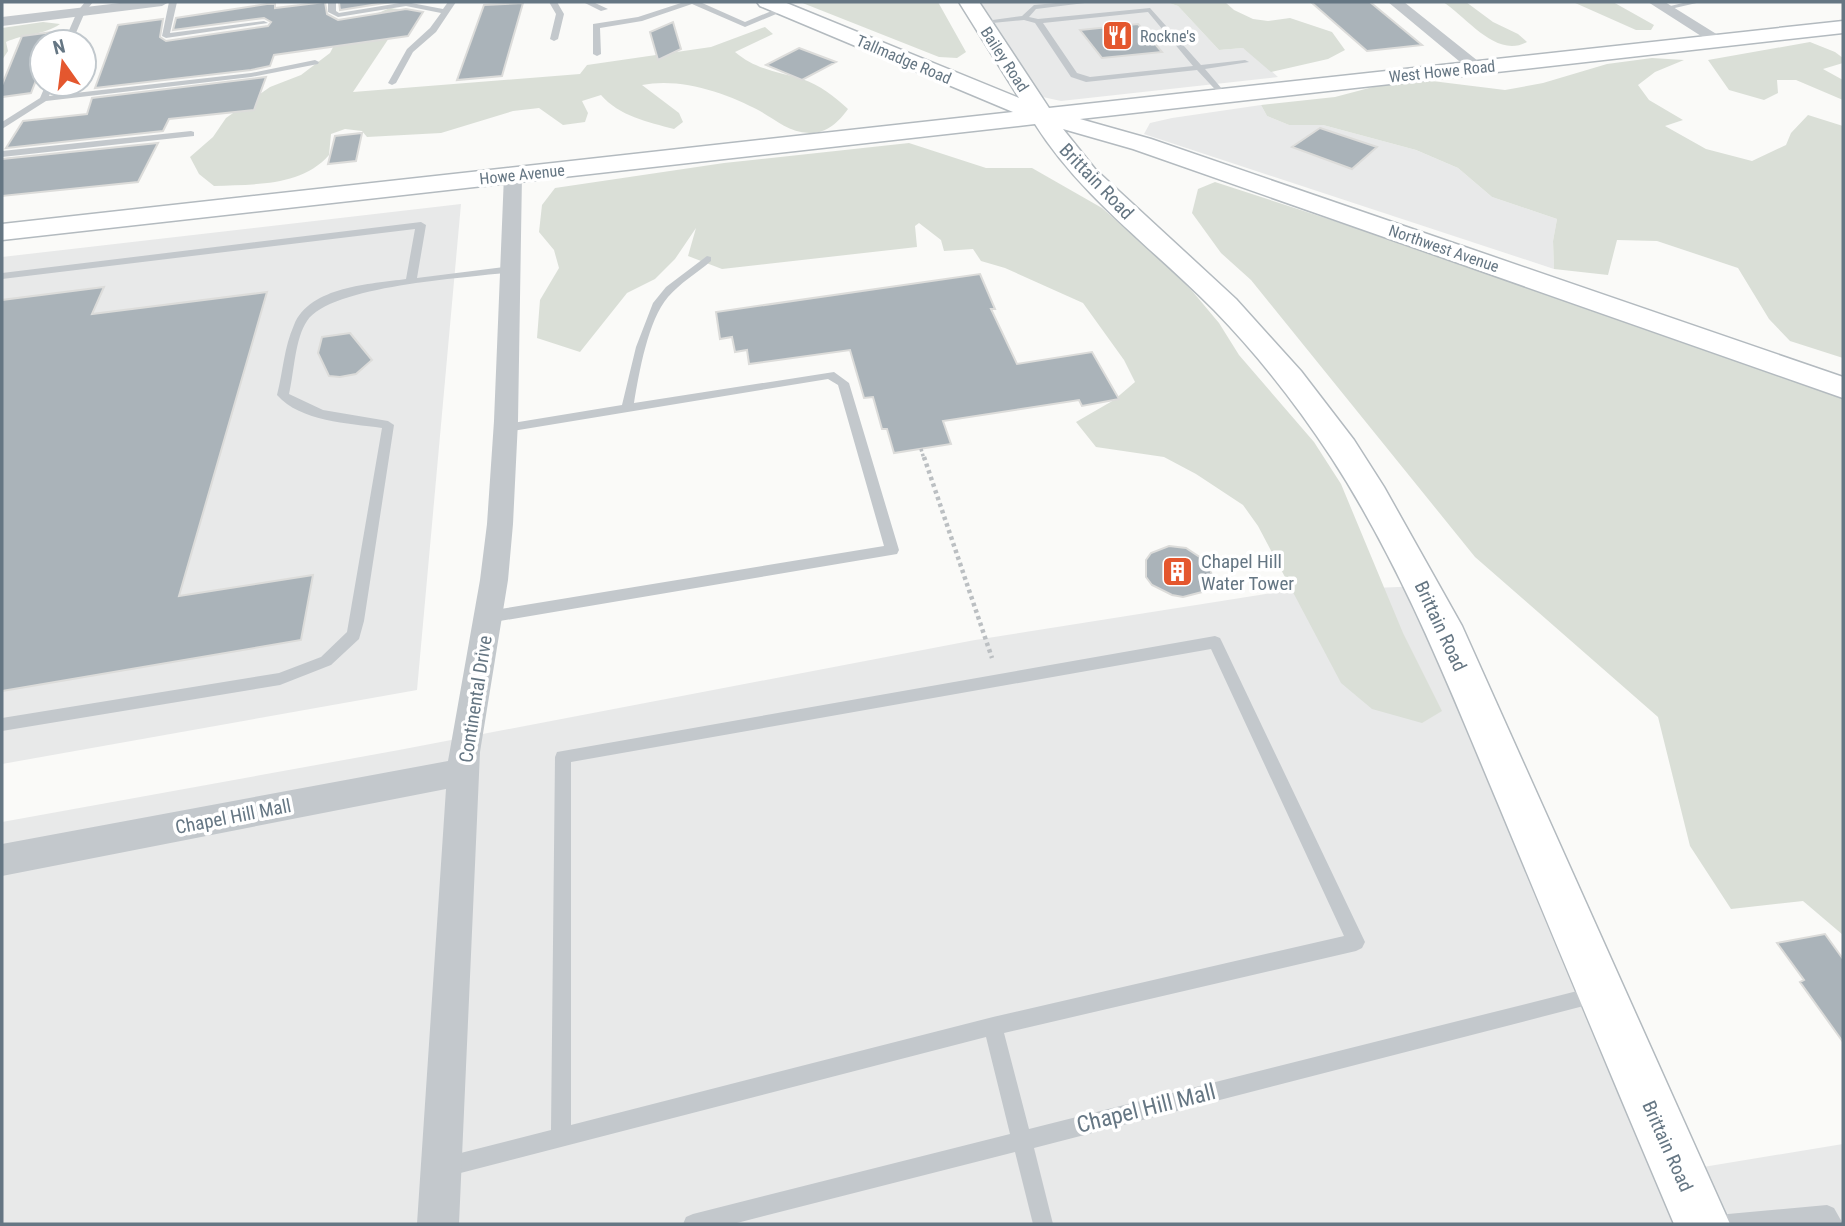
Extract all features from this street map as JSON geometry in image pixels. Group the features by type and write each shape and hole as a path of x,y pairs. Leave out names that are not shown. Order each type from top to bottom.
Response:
{"street":[{"path":"2,22 85,7 162,2"},
{"name":"Bailey Road","path":"969,2 1042,116"},
{"path":"1395,2 1478,68"},
{"name":"Tallmadge Road","path":"776,5 1042,116"},
{"path":"1661,5 1718,40"},
{"name":"West Howe Road","path":"1042,116 1843,27"},
{"name":"Howe Avenue","path":"2,232 1042,116"},
{"name":"Northwest Avenue","path":"1042,116 1142,144 1843,388"},
{"name":"Brittain Road","path":"1042,116 1086,174 1226,305 1290,378 1342,448 1372,496 1443,626 1702,1224"},
{"name":"Continental Drive","path":"438,1224 463,772 500,524 506,428 513,175"},
{"name":"Chapel Hill Mall","path":"2,860 463,772"}],"lane":[{"path":"173,2 166,36 264,23"},
{"path":"332,2 332,12 338,15 406,5 425,6 445,12"},
{"path":"393,83 410,51 433,30 452,2"},
{"path":"552,2 560,14 554,39"},
{"path":"587,2 604,9"},
{"path":"597,54 596,26 639,19 693,2 745,25 776,5"},
{"path":"1024,18 1034,6 1088,2"},
{"path":"1142,2 1224,96"},
{"path":"1661,5 1697,2"},
{"path":"75,28 85,7"},
{"path":"982,22 1024,18 1038,21 1150,10"},
{"path":"1038,21 1074,75 1089,80 1245,62"},
{"path":"2,126 44,99 251,75 315,62"},
{"path":"2,154 191,134"},
{"path":"2,275 421,225 411,282"},
{"path":"628,406 630,384 650,319 663,296 706,260"},
{"path":"2,725 280,679 326,662 343,648 354,635 357,621 388,425 322,414 293,403 283,395 300,321 315,307 348,292 510,270"},
{"path":"488,617 892,550 843,383 830,375 506,428"},
{"path":"441,1168 561,1138 993,1026 1356,942 1215,642 563,757 561,1138"},
{"name":"Chapel Hill Mall","path":"692,1224 1601,994"},
{"path":"993,1026 1043,1224"},
{"path":"1728,1224 1834,1217"}],"path":[{"path":"921,449 999,679"}],"shaded area":[{"path":"800,2 938,2 966,52 957,58 939,57"},
{"path":"976,2 1166,2 1178,6 1219,50 1243,48 1278,77 1061,101 1038,96"},
{"path":"1166,2 1225,2 1234,10 1253,19 1268,21 1290,18 1332,32 1345,50 1328,59 1271,72 1243,48 1219,50 1178,6"},
{"path":"1443,2 1466,2 1527,42 1515,46 1493,41"},
{"path":"1573,2 1613,2 1654,25 1651,30 1636,30"},
{"path":"390,8 404,10 405,14 353,92 580,74 587,65 711,47 765,27 773,34 735,52 758,66 815,84 848,109 836,123 826,129 815,133 802,132 783,125 747,104 718,93 687,85 657,83 642,85 679,113 683,122 674,129 625,113 601,95 582,101 588,113 585,122 563,125 539,108 513,111 441,133 367,137 362,131 345,129 331,134 329,155 318,165 291,178 261,184 214,186 199,174 190,157 213,137 226,118 270,87 301,75 330,53 343,28"},
{"path":"43,22 60,24 52,28 28,28 28,35 6,42 8,51 2,60 2,28"},
{"path":"1810,42 1843,58 1843,63 1823,69 1843,80 1843,100 1796,80 1777,80 1778,93 1764,100 1729,90 1708,60"},
{"path":"1652,58 1684,60 1655,72 1638,85 1649,100 1683,120 1665,126 1706,149 1752,161 1786,145 1791,133 1808,115 1843,126 1843,358 1790,341 1769,319 1738,268 1657,241 1617,240 1608,275 1554,269 1553,241 1557,219 1492,197 1458,168 1416,150 1323,125 1289,125 1267,116 1261,105 1335,97 1392,82 1432,81 1505,90 1543,83 1607,64"},
{"path":"1261,105 1267,116 1289,125 1323,125 1416,150 1458,168 1492,197 1557,219 1553,241 1554,269 1144,134 1150,123"},
{"path":"909,143 986,168 1032,168 1102,208 1166,264 1193,292 1219,323 1239,355 1314,442 1341,484 1403,633 1442,711 1422,723 1372,709 1341,683 1258,526 1243,505 1164,457 1096,447 1076,422 1114,400 1135,382 1124,360 1083,303 1005,268 981,261 973,249 944,251 941,240 919,223 915,226 917,247 722,269 688,256 696,228 675,259 655,279 627,293 580,352 537,338 540,300 559,268 554,250 539,232 542,205 555,188 724,163"},
{"path":"1215,182 1451,259 1843,399 1843,935 1803,901 1731,909 1690,846 1658,717 1475,557 1251,280 1221,253 1192,213 1198,189"},
{"path":"461,204 417,690 2,764 2,257"},
{"path":"1422,586 1679,1171 1843,1144 1843,1224 2,1224 2,822 399,750 975,640 1278,592"}],"building":[{"path":"325,2 327,14 338,20 406,9 423,12 408,36 274,55 270,66 251,70 98,88 98,80 118,25 163,19 160,37 166,41 268,26 271,22 264,18 173,30 176,18 267,4 275,4 275,8"},
{"path":"339,2 391,2 340,10"},
{"path":"1311,2 1370,2 1422,45 1367,51"},
{"path":"523,3 502,76 457,80 484,5"},
{"path":"673,22 681,49 658,60 650,32"},
{"name":"Rockne's","path":"1138,24 1162,52 1102,58 1080,30"},
{"path":"28,35 28,93 2,97 2,85 22,36"},
{"path":"799,48 836,62 802,80 766,65"},
{"path":"266,77 254,110 169,119 163,131 6,148 23,121 87,114 92,98"},
{"path":"1320,128 1377,147 1352,169 1292,147"},
{"path":"362,133 356,161 328,164 335,136"},
{"path":"158,143 138,182 2,196 2,159"},
{"path":"980,274 995,309 991,309 1017,364 1092,352 1119,399 1082,406 1079,400 943,421 951,444 894,453 887,429 882,429 873,397 864,398 850,350 749,364 747,350 735,352 732,337 720,339 716,312"},
{"path":"104,287 92,314 267,292 179,596 313,575 301,640 2,691 2,300"},
{"path":"350,333 372,360 356,374 329,376 318,353 322,337"},
{"name":"Chapel Hill Water Tower","path":"1169,546 1186,548 1207,562 1212,575 1211,581 1202,592 1183,597 1172,595 1152,585 1146,577 1146,560 1151,553"},
{"path":"1825,934 1843,959 1843,1042 1800,982 1804,980 1777,943"}],"place":[{"name":"Rockne's","path":"1117,36"},
{"name":"Chapel Hill Water Tower","path":"1178,572"}]}
